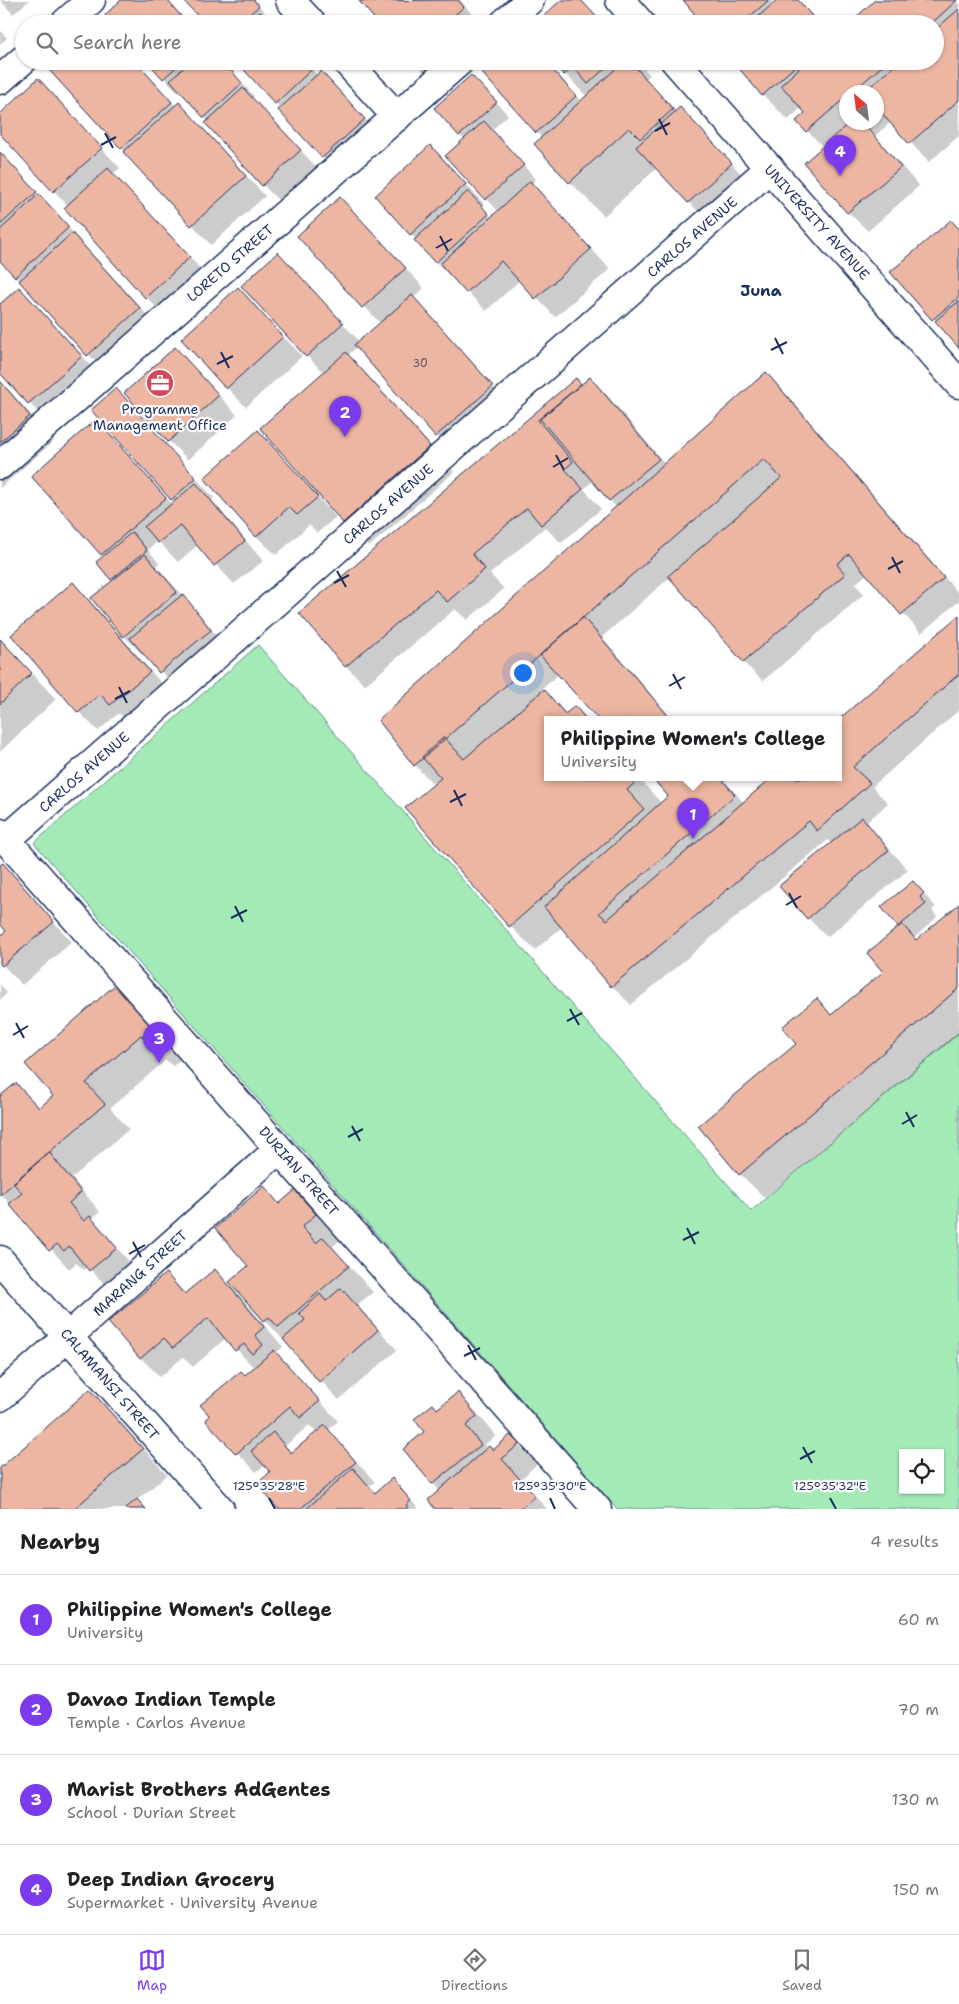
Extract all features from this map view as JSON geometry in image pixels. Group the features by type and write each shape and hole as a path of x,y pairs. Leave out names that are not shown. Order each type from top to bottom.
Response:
{"street":[{"path":"74,15 91,0"},
{"path":"290,0 304,15"},
{"path":"513,15 530,0"},
{"path":"620,0 633,15"},
{"path":"0,80 15,67"},
{"path":"354,70 397,117"},
{"name":"LORETO STREET","path":"0,464 450,70"},
{"name":"UNIVERSITY AVENUE","path":"683,70 959,384"},
{"name":"CARLOS AVENUE","path":"3,837 770,168"},
{"name":"DURIAN STREET","path":"3,837 597,1509"},
{"name":"MARANG STREET","path":"0,1397 279,1148"},
{"name":"CALAMANSI STREET","path":"0,1260 220,1509"}],"green space":[{"path":"258,645 751,1211 959,1032 959,1509 617,1509 34,843"}],"building":[{"path":"121,0 167,0 180,15 105,15"},
{"path":"183,0 254,0 259,6 249,15 197,15"},
{"path":"458,0 464,7 455,15 371,15 359,1"},
{"path":"561,0 581,0 595,15 545,15"},
{"path":"683,0 769,0 752,15 696,15"},
{"path":"777,0 798,0 811,15 760,15"},
{"path":"875,0 957,0 941,15 859,15"},
{"path":"959,9 959,100 909,144 884,116 884,85 872,85 889,70 944,70 944,22"},
{"path":"143,70 172,102 121,149 50,71"},
{"path":"155,70 173,70 163,79"},
{"path":"181,70 231,70 242,83 204,118 170,80"},
{"path":"244,70 311,70 275,104"},
{"path":"485,70 553,70 576,96 536,133 482,73"},
{"path":"559,70 570,70 564,75"},
{"path":"576,70 603,70 588,84"},
{"path":"614,70 638,70 673,109 640,139 629,128 569,183 534,144"},
{"path":"740,70 791,70 762,96"},
{"path":"797,70 878,70 860,85 839,85 839,103 806,132 796,121 805,113 781,85"},
{"path":"321,71 365,119 322,158 278,110"},
{"path":"471,75 497,102 459,136 434,108"},
{"path":"38,78 102,148 53,192 0,134 0,114"},
{"path":"243,88 301,150 262,186 205,123"},
{"path":"179,102 246,176 191,226 123,152"},
{"path":"680,107 732,163 688,203 636,147"},
{"path":"484,121 524,165 485,200 445,156"},
{"path":"841,130 870,130 901,167 847,213 804,163"},
{"path":"430,145 466,184 410,235 375,196"},
{"path":"0,152 37,192 0,225"},
{"path":"108,168 190,257 145,298 64,208"},
{"path":"530,181 591,249 535,299 501,261 466,293 440,264"},
{"path":"468,191 489,214 435,263 414,240"},
{"path":"39,194 69,227 15,277 0,261 0,230"},
{"path":"340,197 406,268 362,308 297,236"},
{"path":"951,220 959,229 959,297 932,320 890,272"},
{"path":"72,233 140,308 87,356 19,281"},
{"path":"278,252 343,323 306,357 241,286"},
{"path":"19,287 82,356 28,404 0,373 0,304"},
{"path":"238,287 283,337 226,389 181,339"},
{"path":"412,295 493,386 435,437 354,345"},
{"path":"959,301 959,348 935,321"},
{"path":"175,347 219,395 168,442 124,393"},
{"path":"346,352 430,446 343,523 260,428"},
{"path":"766,372 944,578 901,615 849,554 837,564 845,574 743,662 668,576 781,478 764,459 414,766 378,720"},
{"path":"590,377 659,459 609,501 540,419"},
{"path":"576,378 581,384 538,420 573,462 565,469 583,489 541,525 527,508 472,554 485,569 447,602 436,590 345,667 299,613"},
{"path":"0,381 30,416 0,442"},
{"path":"116,388 196,478 171,500 91,410"},
{"path":"96,419 166,498 101,555 31,476"},
{"path":"258,430 318,497 297,515 289,507 256,537 204,478"},
{"path":"196,483 245,541 214,566 180,525 158,543 144,527"},
{"path":"132,532 147,550 111,580 96,562"},
{"path":"145,554 177,592 123,637 91,598"},
{"path":"73,582 150,672 110,705 100,694 78,713 11,635"},
{"path":"183,594 211,630 159,673 130,638"},
{"path":"959,615 959,674 853,767 870,783 817,831 809,821 611,987 544,907 668,796 655,781 723,781 735,795 599,913 607,920 768,781 842,781 842,717"},
{"path":"583,617 669,716 595,716 540,655"},
{"path":"0,639 32,673 0,704"},
{"path":"544,689 565,714 575,706 584,716 544,716 544,781 637,781 627,790 644,809 509,927 405,808 441,778 422,757 444,737 464,759"},
{"path":"862,817 889,850 807,919 779,886"},
{"path":"3,863 54,922 2,966 0,964 0,936 6,931 0,924 0,865"},
{"path":"913,881 924,893 920,897 926,904 898,927 881,907"},
{"path":"959,904 959,988 739,1175 698,1126 796,1044 782,1027 817,998 831,1015 883,972 867,953 902,924 916,940"},
{"path":"115,985 157,1033 147,1042 141,1035 86,1083 105,1104 0,1195 0,1096 16,1083 39,1108 53,1096 25,1064"},
{"path":"49,1152 81,1192 69,1203 84,1221 90,1216 117,1248 89,1271 69,1246 64,1251 57,1244 49,1251 9,1204 22,1193 13,1183"},
{"path":"264,1186 279,1204 295,1190 316,1214 302,1227 316,1243 323,1237 349,1266 278,1327 269,1317 264,1321 229,1282 248,1266 215,1228"},
{"path":"215,1269 264,1327 255,1335 263,1345 252,1354 244,1344 235,1351 208,1318 173,1348 164,1338 140,1359 108,1322 166,1273 184,1294"},
{"path":"341,1288 378,1330 319,1382 283,1339 305,1320 299,1313 320,1294 326,1301"},
{"path":"274,1350 320,1401 300,1418 290,1406 236,1454 206,1421 209,1415 200,1405 241,1371 245,1375"},
{"path":"90,1389 143,1449 74,1509 0,1509 0,1468"},
{"path":"458,1392 477,1416 466,1426 481,1445 432,1484 403,1449 424,1432 414,1419 433,1404 437,1409"},
{"path":"325,1425 356,1462 300,1509 278,1509 257,1484 270,1472 251,1451 273,1432 291,1453"},
{"path":"510,1435 519,1444 502,1459 535,1496 520,1509 435,1509 428,1500 489,1446 493,1450"},
{"path":"353,1468 375,1493 392,1478 411,1501 406,1505 409,1509 306,1509"},
{"path":"137,1499 146,1509 125,1509"}],"place":[{"name":"Deep Indian Grocery","path":"840,176"},
{"name":"Programme Management Office","path":"160,383"},
{"name":"Davao Indian Temple","path":"345,437"},
{"name":"Philippine Women's College","path":"693,839"},
{"name":"Marist Brothers AdGentes","path":"159,1063"}],"district":[{"name":"Juna","path":"761,290"}]}
